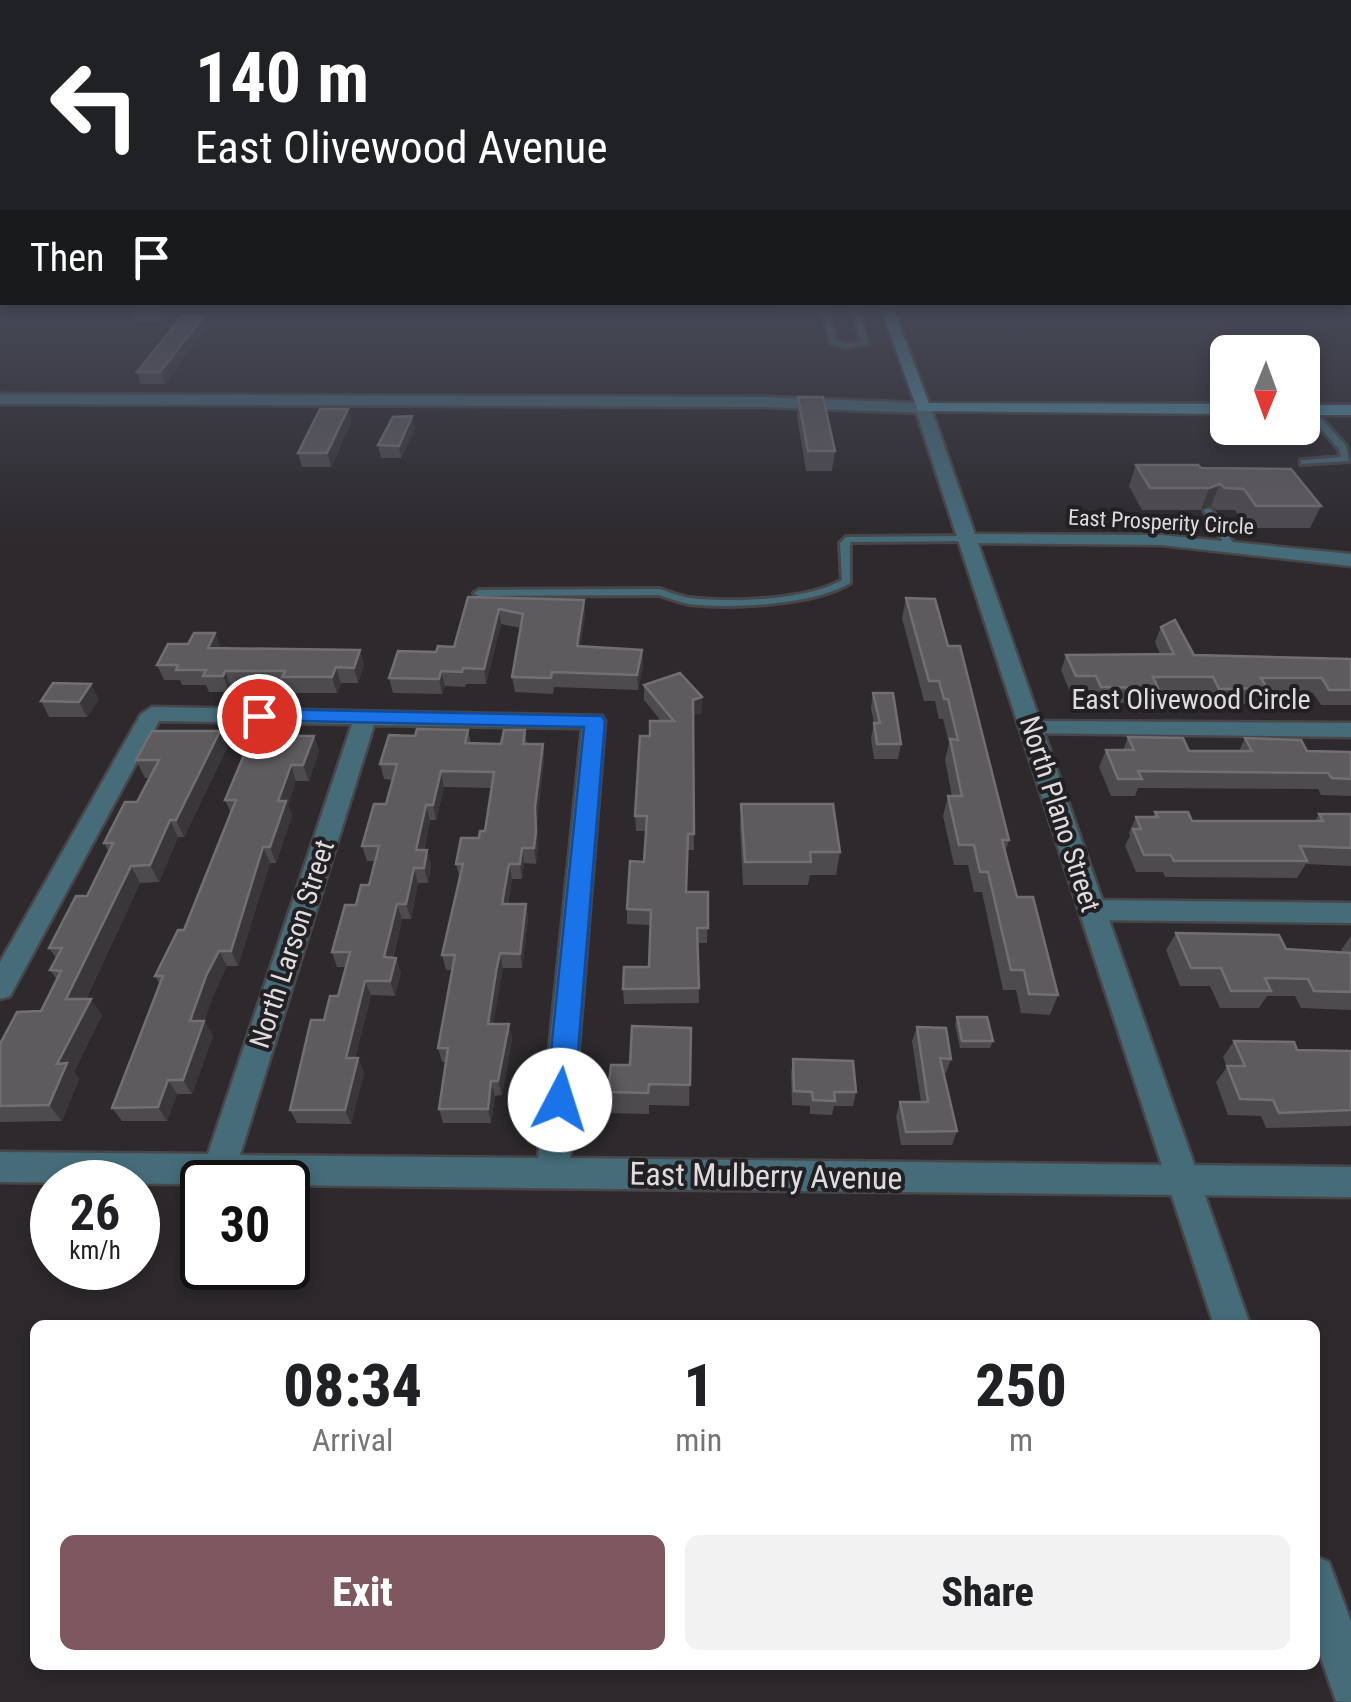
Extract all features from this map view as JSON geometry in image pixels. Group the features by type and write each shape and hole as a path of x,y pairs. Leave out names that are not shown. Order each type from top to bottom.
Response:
{"main road":[{"name":"North Plano Street","path":"914,382 923,408"},
{"path":"923,408 1210,410"},
{"path":"1320,410 1351,410"}],"street":[{"path":"0,399 766,402 923,408"},
{"name":"North Plano Street","path":"923,408 1230,1320"},
{"name":"East Prosperity Circle","path":"968,539 1148,540 1351,560"},
{"path":"0,988 152,714 594,721 553,1173"},
{"name":"North Larson Street","path":"222,1160 365,718"},
{"name":"East Olivewood Circle","path":"1032,728 1351,730"},
{"path":"1092,910 1351,912"},
{"name":"East Mulberry Avenue","path":"0,1168 180,1170"},
{"name":"East Mulberry Avenue","path":"310,1171 1351,1182"},
{"path":"1320,1591 1351,1686"}],"lane":[{"path":"1304,462 1346,459 1343,448 1320,424"},
{"path":"1208,511 1230,546"},
{"path":"479,592 660,592 685,600 759,601 826,593 841,586 847,581 848,539 968,539"}],"building":[{"path":"798,397 823,397 835,451 808,451"},
{"path":"320,409 348,409 327,453 298,453"},
{"path":"412,416 399,446 378,445 393,417"},
{"path":"1136,465 1291,469 1321,506 1256,506 1244,489 1220,484 1209,488 1150,488"},
{"path":"468,597 584,600 577,646 642,650 637,675 552,672 551,678 512,677 523,614 499,609 484,669 441,671 439,679 389,678 398,651 436,652 438,646 454,647"},
{"path":"906,598 935,599 948,646 960,646 1009,840 1002,840 1017,897 1033,897 1058,995 1029,994 1024,970 1011,970 988,872 980,872 974,845 959,845 948,796 962,796 950,739 958,740 948,699 944,699 939,681 929,681"},
{"path":"1175,620 1194,655 1351,659 1351,690 1329,690 1322,678 1261,678 1267,688 1219,689 1213,677 1153,677 1158,688 1101,687 1096,676 1076,676 1066,655 1174,654 1161,627"},
{"path":"194,633 215,633 208,648 360,650 354,668 336,667 332,677 282,677 285,671 225,671 223,676 203,676 206,670 176,670 178,665 157,665 168,644 188,644"},
{"path":"680,673 702,697 693,700 694,834 688,834 686,892 708,892 708,928 697,928 699,988 623,989 624,967 649,967 651,910 627,909 630,861 644,862 647,816 635,816 640,736 650,736 650,721 674,721 644,685"},
{"path":"53,683 91,684 79,702 41,701"},
{"path":"873,693 893,693 901,744 877,744 874,723 880,723"},
{"path":"293,728 290,736 314,736 303,765 291,765 278,801 286,801 270,847 263,847 231,951 219,951 206,976 190,1021 204,1021 183,1080 168,1080 158,1107 112,1108 163,976 155,976 178,930 184,930 236,800 225,800 255,729"},
{"path":"417,729 468,730 465,743 501,744 504,730 525,730 523,744 543,744 534,848 522,848 520,864 509,864 502,904 526,904 520,954 500,953 496,972 488,1024 509,1024 498,1081 491,1081 488,1109 439,1109 448,1048 438,1048 455,955 442,955 463,864 456,864 461,838 479,838 480,831 485,831 494,772 441,771 433,805 426,805 416,850 427,850 424,868 414,868 406,904 397,904 384,957 396,958 390,981 365,981 346,1058 358,1058 345,1110 290,1110 311,1020 324,1020 330,996 338,996 350,952 332,952 345,905 356,905 361,885 369,885 379,846 362,846 374,804 386,804 397,764 380,764 389,735 415,736"},
{"path":"152,731 220,731 176,820 170,820 150,865 131,866 66,999 91,999 57,1064 67,1063 49,1105 0,1106 0,1044 17,1012 41,1011 61,971 50,970 62,948 49,948 76,896 87,896 113,843 104,843 125,802 137,802 159,760 136,760"},
{"path":"1128,737 1183,738 1189,751 1252,751 1245,738 1301,740 1307,751 1351,752 1351,779 1332,778 1328,773 1138,771 1142,779 1118,779 1106,750 1134,750"},
{"path":"741,804 833,804 840,852 810,852 811,862 745,862"},
{"path":"1155,812 1188,812 1192,821 1323,821 1319,814 1351,814 1351,848 1300,846 1307,861 1174,861 1171,855 1144,855 1133,829 1141,829 1136,817 1158,817"},
{"path":"1176,933 1279,935 1286,949 1351,953 1351,992 1314,991 1308,979 1265,978 1271,991 1231,991 1221,968 1191,968"},
{"path":"957,1017 987,1017 993,1041 962,1041"},
{"path":"632,1026 691,1028 690,1085 649,1084 648,1093 608,1092 611,1065 630,1065"},
{"path":"917,1027 946,1028 951,1059 940,1058 957,1131 906,1132 900,1102 928,1102"},
{"path":"1234,1041 1294,1042 1297,1050 1351,1051 1351,1110 1279,1113 1273,1100 1240,1099 1227,1066 1245,1066"},
{"path":"793,1059 853,1061 856,1092 834,1092 835,1101 813,1100 812,1092 794,1091"}],"route":[{"path":"259,716 594,721 560,1100"}]}
